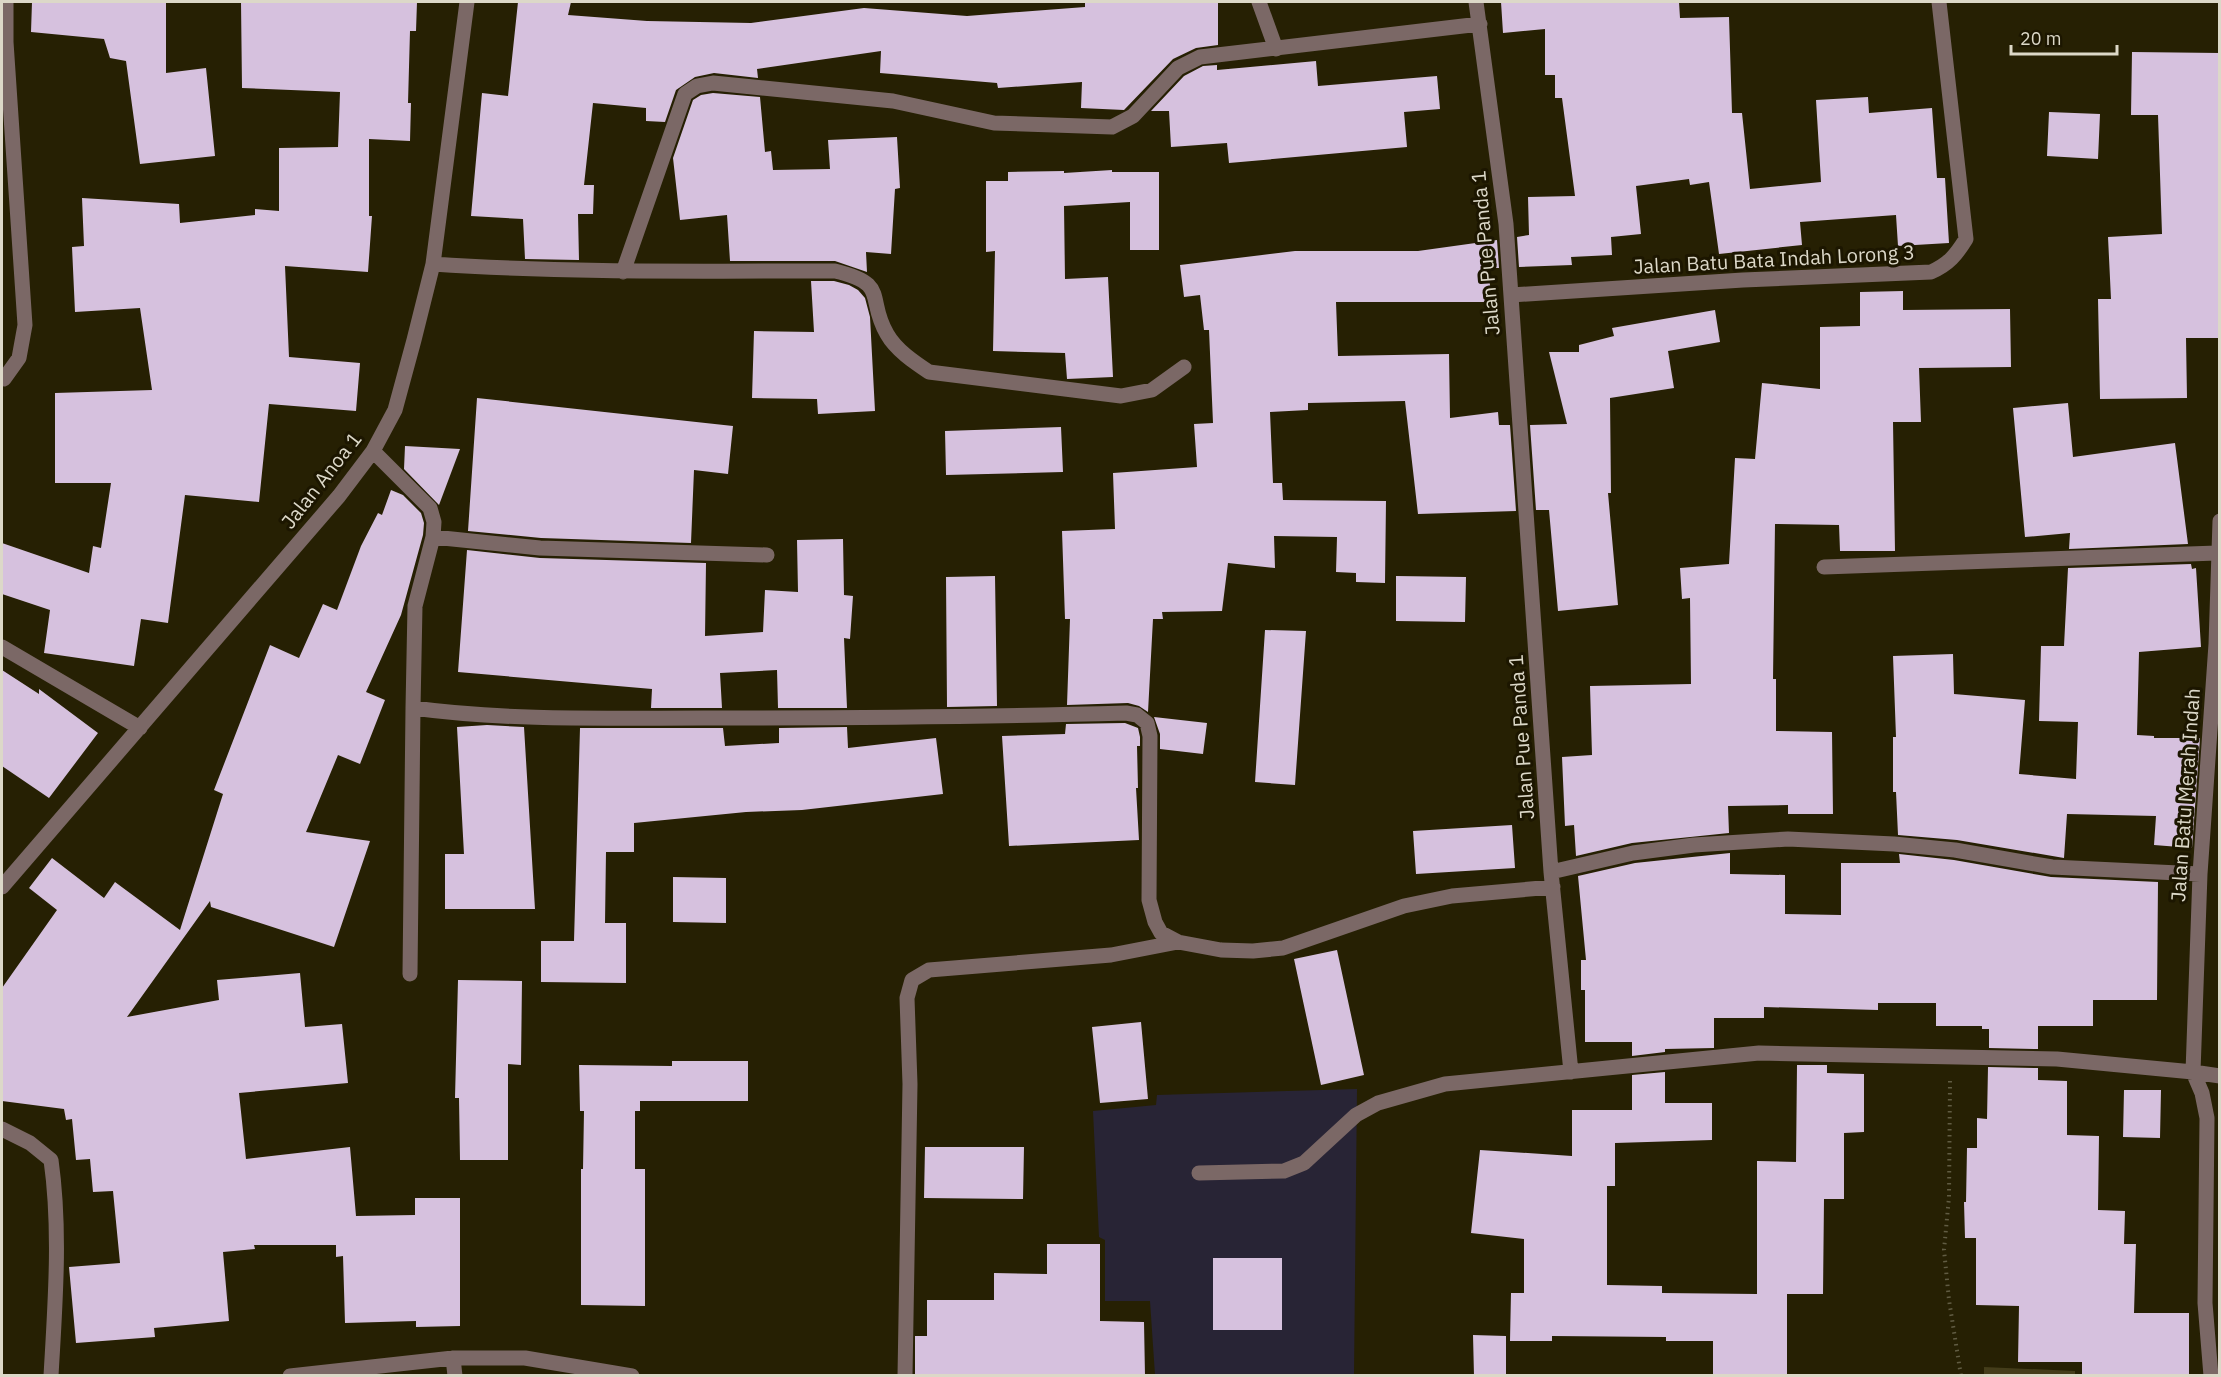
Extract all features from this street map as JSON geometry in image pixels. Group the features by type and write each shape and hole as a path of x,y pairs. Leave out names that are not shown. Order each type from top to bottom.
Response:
{"street":[{"path":"4,379 19,358 25,325 6,42 6,2"},
{"name":"Jalan Anoa 1","path":"2,887 339,496 374,451 395,410 433,264 467,2"},
{"path":"1259,2 1276,49"},
{"name":"Jalan Pue Panda 1","path":"1476,2 1506,224 1552,879 1571,1072"},
{"name":"Jalan Batu Bata Indah Lorong 3","path":"1511,295 1743,280 1931,272 1944,266 1954,258 1965,239 1939,2"},
{"path":"622,273 685,94 697,86 712,83 752,86 893,101 994,123 1112,127 1133,116 1178,68 1200,57 1480,24"},
{"path":"433,264 532,271 622,273 835,272 858,277 873,289 887,334 908,358 929,372 1121,396 1152,390 1184,367"},
{"path":"374,451 430,508 433,537 415,606 410,974"},
{"name":"Jalan Batu Merah Indah","path":"2193,1072 2200,874 2216,644 2217,553 2220,521"},
{"path":"433,537 540,548 767,555"},
{"path":"1824,567 2217,553"},
{"path":"2,647 140,728"},
{"path":"413,708 452,714 617,718 936,718 1126,713 1137,716 1147,723 1150,736 1149,900 1155,922 1161,933 1178,942 1221,950 1283,948 1404,906 1552,879 1633,853 1694,845 1788,839 1894,844 1955,850 2052,867 2200,874"},
{"path":"905,1376 910,1095 907,998 912,981 929,970 1111,956 1178,942"},
{"path":"1199,1173 1284,1171 1293,1168 1313,1156 1363,1111 1378,1103 1445,1084 1759,1053 1950,1059 2057,1059 2220,1076"},
{"path":"2193,1072 2202,1093 2207,1118 2205,1304 2211,1376"},
{"path":"2,1129 30,1143 51,1160 55,1183 56,1305 51,1376"},
{"path":"453,1358 455,1376"},
{"path":"290,1376 453,1358 525,1358 632,1376"}],"path":[{"path":"1950,1059 1949,1197 1944,1250 1961,1376"}],"shaded area":[{"path":"1357,1089 1354,1375 1155,1375 1150,1301 1105,1301 1105,1240 1099,1237 1093,1111 1156,1105 1157,1095"},
{"path":"1984,1367 2075,1371 2075,1375 1984,1375"}],"building":[{"path":"32,2 166,2 166,73 206,68 215,156 140,164 126,61 110,58 104,39 31,32"},
{"path":"241,2 417,2 416,31 410,31 408,103 411,103 410,141 369,139 369,216 372,216 368,272 285,266 289,357 360,363 356,411 269,404 259,502 185,495 168,623 141,619 134,666 44,653 50,610 2,594 2,543 89,573 93,546 101,548 111,483 55,483 55,393 152,390 140,308 75,312 72,247 84,246 82,198 179,204 180,223 255,215 255,209 279,211 279,148 338,147 340,92 242,88"},
{"path":"518,2 571,2 568,15 647,21 751,23 864,8 967,16 1085,7 1085,2 1218,2 1218,45 1196,48 1173,59 1124,110 1081,108 1082,82 998,88 997,83 880,73 881,51 757,69 758,78 714,73 695,77 676,90 665,122 646,121 646,108 593,103 584,185 594,185 593,214 578,214 579,260 525,259 523,219 471,216 482,93 508,96"},
{"path":"1501,2 1679,2 1680,18 1729,17 1732,113 1742,113 1750,189 1821,182 1816,100 1868,97 1869,113 1932,108 1937,178 1945,178 1949,243 1898,246 1896,215 1800,222 1802,245 1719,254 1709,182 1690,185 1689,179 1636,186 1641,234 1611,237 1612,255 1571,257 1572,265 1519,267 1517,237 1529,235 1528,197 1575,196 1562,98 1555,98 1555,75 1545,75 1545,29 1503,33"},
{"path":"2132,52 2220,53 2220,338 2186,338 2187,398 2100,399 2098,299 2111,299 2108,237 2162,234 2158,115 2131,115"},
{"path":"1316,61 1318,86 1437,76 1440,109 1404,112 1407,147 1229,163 1227,143 1171,147 1169,111 1151,111 1184,76 1203,66 1217,65 1217,70"},
{"path":"713,93 760,97 765,152 771,151 773,170 830,169 828,140 897,137 900,188 895,189 891,254 866,252 867,272 835,261 730,261 727,215 680,220 673,158 693,100 701,95"},
{"path":"2049,112 2100,114 2098,159 2047,156"},
{"path":"1112,170 1112,172 1159,172 1159,250 1130,250 1130,202 1064,206 1065,279 1108,277 1113,377 1067,379 1065,353 993,351 995,251 986,252 986,181 1008,181 1008,172 1064,171 1064,173"},
{"path":"1497,240 1499,268 1487,268 1493,302 1336,302 1338,356 1449,354 1450,418 1498,412 1499,425 1510,425 1516,511 1418,514 1405,401 1308,403 1308,410 1270,412 1273,483 1282,483 1283,500 1386,501 1385,583 1356,582 1356,573 1336,572 1337,537 1274,536 1275,568 1228,563 1222,611 1162,612 1163,619 1153,619 1148,712 1128,703 1067,705 1070,619 1065,619 1062,531 1115,529 1113,473 1197,467 1194,424 1213,423 1209,330 1204,330 1200,295 1184,297 1180,265 1295,251 1418,251"},
{"path":"811,281 834,281 849,285 865,298 870,317 875,411 818,414 817,399 752,398 754,331 814,332"},
{"path":"1903,291 1903,310 2010,309 2011,367 1919,368 1921,422 1893,422 1895,551 1840,551 1839,525 1775,524 1773,679 1776,679 1776,731 1832,732 1833,814 1788,814 1788,805 1728,806 1729,833 1632,843 1576,856 1574,825 1565,826 1562,757 1592,755 1590,686 1691,684 1690,598 1682,599 1680,568 1729,564 1735,458 1755,459 1762,383 1820,389 1820,327 1860,326 1860,292"},
{"path":"1715,310 1720,342 1668,351 1674,388 1610,398 1611,493 1608,493 1618,605 1558,611 1549,510 1536,510 1530,425 1567,424 1549,352 1579,352 1579,345 1614,336 1612,328"},
{"path":"477,398 733,426 728,474 694,470 691,543 541,538 468,531"},
{"path":"2068,403 2073,457 2175,443 2188,544 2069,549 2070,533 2025,537 2013,408"},
{"path":"1061,427 1063,472 946,475 945,431"},
{"path":"405,446 460,449 439,505 404,469"},
{"path":"391,490 403,495 421,513 424,523 423,535 401,615 366,692 385,700 360,764 338,755 306,832 370,841 334,947 211,907 210,901 127,1017 219,1000 217,980 300,973 305,1027 342,1024 348,1083 239,1093 246,1159 350,1147 356,1216 415,1215 415,1198 460,1198 460,1326 416,1327 416,1321 345,1323 343,1256 336,1257 336,1245 254,1245 255,1249 223,1252 229,1321 154,1328 155,1337 76,1343 69,1267 120,1263 113,1191 93,1192 90,1159 76,1160 72,1119 66,1120 64,1109 2,1101 2,988 57,910 29,888 52,858 104,898 115,882 180,930 223,794 214,790 270,645 299,658 323,604 337,610 361,546 378,513 382,515"},
{"path":"843,539 844,595 853,596 850,639 844,638 847,708 778,708 777,670 720,673 722,708 651,708 652,689 458,672 467,550 540,558 706,563 705,636 763,632 765,590 798,592 797,540"},
{"path":"2191,564 2192,569 2196,568 2201,647 2139,652 2137,735 2154,736 2154,738 2200,738 2192,848 2154,845 2156,816 2067,814 2064,858 1957,840 1898,835 1896,792 1893,792 1893,737 1896,737 1893,656 1953,654 1954,694 2025,700 2019,774 2076,779 2078,722 2039,721 2041,646 2064,646 2068,568"},
{"path":"995,576 997,706 947,707 946,577"},
{"path":"1396,576 1466,577 1465,622 1396,621"},
{"path":"1265,630 1306,631 1295,785 1255,782"},
{"path":"2,670 39,694 39,689 98,733 49,798 2,766"},
{"path":"1154,717 1207,723 1203,754 1160,749 1160,734"},
{"path":"1125,723 1138,728 1140,737 1140,746 1137,746 1138,788 1136,788 1139,840 1009,846 1002,736 1065,734 1066,724"},
{"path":"487,725 524,727 535,909 445,909 445,854 464,854 457,727"},
{"path":"847,727 848,748 936,738 943,794 802,810 746,812 634,823 634,852 606,852 605,923 626,923 626,983 541,982 541,941 574,941 580,728 723,728 725,746 779,743 779,728"},
{"path":"1512,825 1515,868 1416,874 1413,831"},
{"path":"1730,853 1730,874 1785,875 1785,914 1841,915 1841,863 1900,863 1899,854 1954,860 2051,877 2158,882 2157,1000 2093,1000 2093,1026 2038,1026 2038,1049 1989,1048 1989,1029 1982,1029 1982,1026 1936,1026 1936,1003 1878,1003 1878,1010 1764,1007 1764,1018 1714,1018 1714,1048 1665,1049 1665,1052 1632,1056 1632,1042 1585,1042 1585,990 1581,990 1581,960 1586,960 1578,876 1635,863"},
{"path":"673,877 726,878 726,923 673,922"},
{"path":"1337,950 1364,1075 1321,1085 1294,959"},
{"path":"458,980 522,981 521,1065 508,1064 508,1160 460,1160 459,1098 455,1098"},
{"path":"1141,1022 1148,1099 1100,1103 1092,1027"},
{"path":"672,1061 748,1061 748,1101 640,1101 640,1111 635,1111 635,1169 645,1169 645,1306 581,1305 581,1169 583,1169 584,1111 580,1111 579,1065 672,1066"},
{"path":"1797,1065 1827,1065 1827,1073 1864,1074 1864,1132 1844,1133 1844,1199 1824,1199 1823,1294 1787,1294 1787,1376 1713,1376 1713,1341 1666,1341 1666,1337 1552,1336 1552,1341 1510,1341 1511,1293 1524,1293 1524,1239 1471,1233 1480,1150 1572,1156 1572,1110 1632,1110 1632,1075 1665,1072 1665,1103 1712,1103 1712,1140 1615,1143 1615,1186 1607,1186 1607,1285 1662,1286 1662,1293 1757,1294 1757,1161 1796,1162"},
{"path":"1988,1067 2038,1068 2038,1080 2067,1081 2067,1135 2099,1136 2098,1210 2125,1211 2124,1244 2136,1244 2134,1313 2189,1313 2189,1376 2082,1376 2082,1362 2018,1362 2019,1306 1976,1305 1976,1238 1965,1238 1964,1202 1966,1202 1967,1148 1977,1148 1977,1118 1987,1119"},
{"path":"2124,1090 2161,1090 2160,1138 2123,1137"},
{"path":"925,1147 1024,1147 1023,1199 924,1198"},
{"path":"1047,1244 1100,1244 1100,1321 1144,1322 1145,1376 915,1376 915,1336 927,1336 927,1300 994,1300 994,1273 1047,1274"},
{"path":"1213,1258 1282,1258 1282,1330 1213,1330"},
{"path":"1473,1335 1506,1336 1506,1376 1474,1376"}]}
